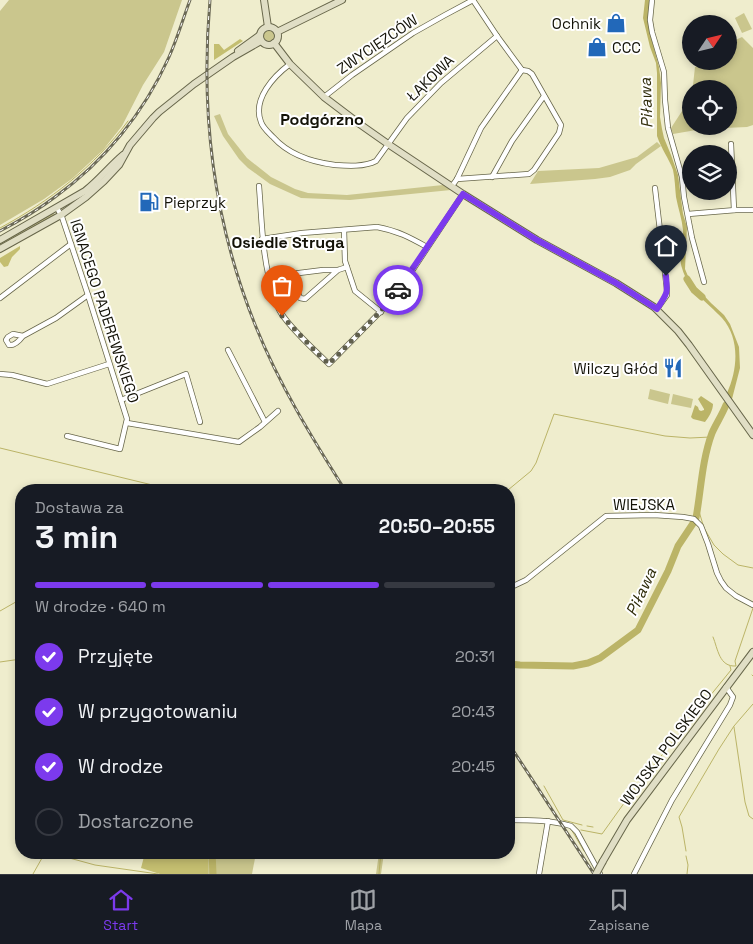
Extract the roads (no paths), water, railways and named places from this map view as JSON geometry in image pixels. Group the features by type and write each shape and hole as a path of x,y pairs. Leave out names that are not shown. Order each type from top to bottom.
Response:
{"main road":[{"path":"264,0 268,27"},
{"path":"277,32 342,0"},
{"path":"274,28 277,32 278,37 274,43 268,45 260,38 262,29 274,28"},
{"path":"0,240 57,208 91,186 124,154 159,112 188,88 232,57 242,47 260,38"},
{"path":"274,43 290,64 324,97 388,144 537,240 616,283 657,309 683,338 753,434"},
{"path":"0,250 74,207 120,165 124,154"},
{"name":"WOJSKA POLSKIEGO","path":"598,874 603,861 627,820 753,652"}],"street":[{"path":"457,179 529,174 534,170 559,133 561,125 560,120 532,74 522,70 473,0"},
{"name":"ZWYCIĘZCÓW","path":"324,97 352,75 413,33 473,0"},
{"path":"652,0 650,20 664,72 668,128 682,177 692,238 704,282"},
{"name":"ŁĄKOWA","path":"290,64 271,82 261,100 259,109 261,123 265,130 282,147 311,161 354,166 371,164 376,161 407,118 440,83 497,36"},
{"path":"452,186 482,128 522,70"},
{"path":"492,177 512,141 544,96"},
{"path":"732,144 734,210"},
{"path":"259,186 262,239 268,277 278,307 282,316 329,364 380,312 406,280 426,247 463,194"},
{"path":"655,188 667,290 667,295 657,309"},
{"name":"IGNACEGO PADEREWSKIEGO","path":"57,208 88,295 127,423"},
{"path":"688,214 753,210"},
{"path":"262,239 302,233 377,227 403,234 426,247"},
{"path":"344,230 345,262 355,291 380,312"},
{"path":"0,298 71,244"},
{"path":"338,270 305,299 300,298 291,274 338,270 347,267"},
{"path":"23,336 56,318 88,295"},
{"path":"228,350 265,422"},
{"path":"0,378 2,374 47,384 109,364"},
{"path":"121,400 186,374 200,422"},
{"path":"67,436 120,449 127,423 239,442 278,411"},
{"name":"WIEJSKA","path":"515,586 526,580 606,516 654,515 683,517 694,519 701,526 717,573 726,588 753,605"},
{"path":"634,874 672,800 730,705 733,697 726,687"},
{"path":"515,820 569,825 573,828 598,874"},
{"path":"539,874 548,822"}],"waterway":[{"path":"0,228 18,218 70,182 101,153 128,121"},
{"name":"Piława","path":"687,279 694,290 702,297"},
{"name":"Piława","path":"696,518 709,443 726,405"},
{"path":"515,484 531,471 536,463 554,414 665,436 711,437"},
{"path":"0,448 148,484"},
{"path":"698,508 704,528 714,545 738,565 753,568"},
{"name":"Piława","path":"515,665 573,666 588,663 600,658 638,630 668,571 678,546 694,522"},
{"path":"0,611 15,602"},
{"path":"713,637 718,652 726,664 736,666 735,661 753,608"},
{"path":"0,662 15,660"},
{"path":"581,830 602,834 632,792 731,670 730,666"},
{"path":"686,851 679,817 734,726 753,704"},
{"path":"734,727 745,802 749,816 753,819"},
{"path":"544,786 563,820 582,825"},
{"path":"587,826 593,827"},
{"path":"571,829 584,851"},
{"path":"686,856 687,874"},
{"path":"33,874 41,859"},
{"path":"73,859 95,865 158,874"},
{"name":"Piława","path":"212,859 213,874"},
{"path":"379,874 380,859"}],"railway":[{"path":"0,231 49,202 73,183 121,135 148,98 159,78 172,50 190,0"},
{"path":"210,0 207,42 209,125 213,166 229,247 241,287 265,348 308,431 341,484"},
{"path":"515,753 594,874"}],"place":[{"name":"Ochnik","path":"616,23"},
{"name":"CCC","path":"597,47"},
{"name":"Pieprzyk","path":"149,202"},
{"name":"Wilczy Głód","path":"673,368"}],"district":[{"name":"Podgórzno","path":"322,119"},
{"name":"Osiedle Struga","path":"288,242"}]}
